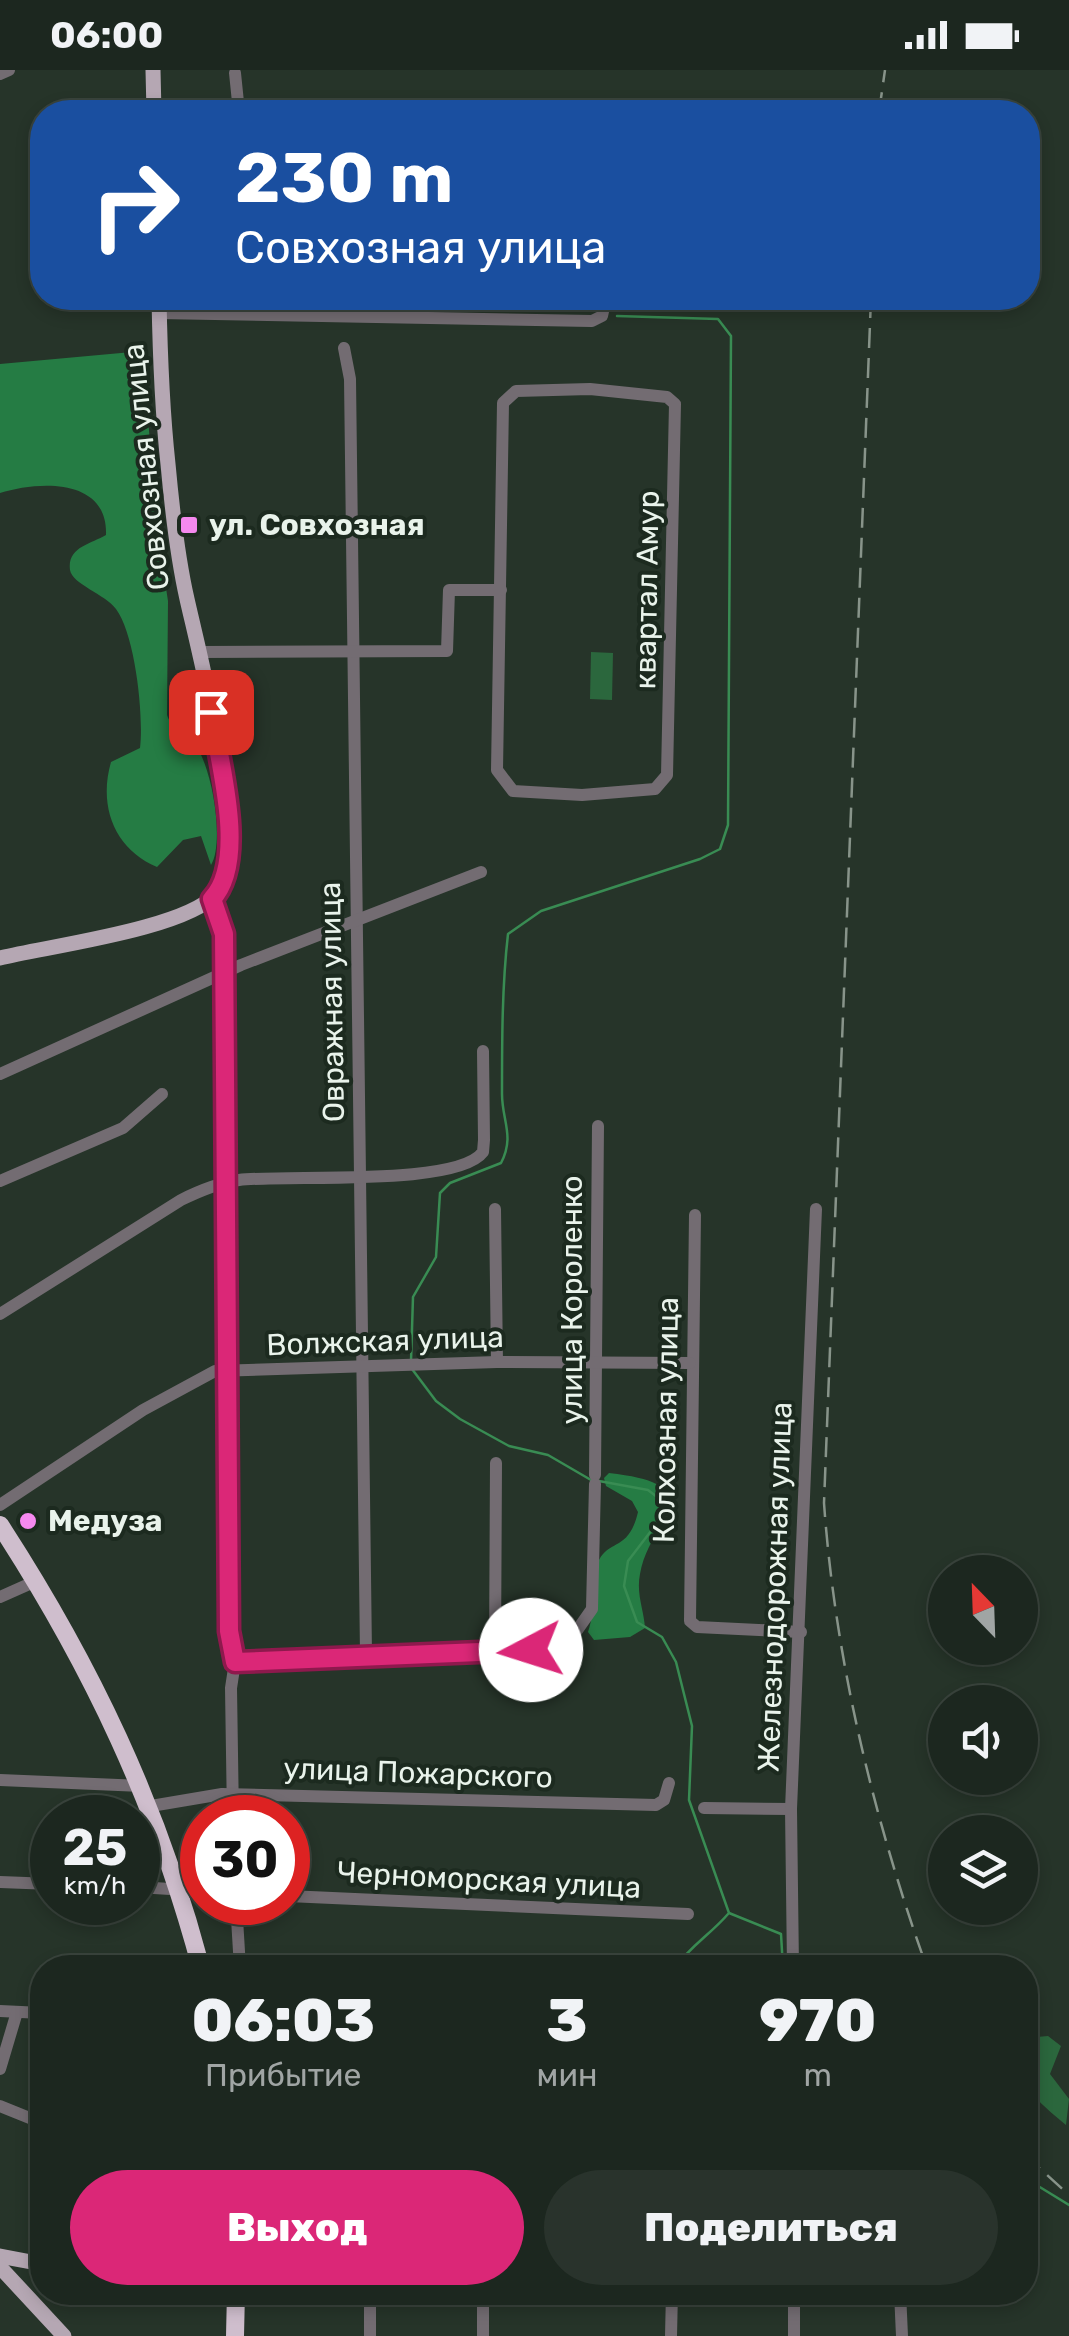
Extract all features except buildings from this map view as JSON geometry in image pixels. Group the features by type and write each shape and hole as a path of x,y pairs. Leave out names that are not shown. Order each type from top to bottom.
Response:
{"highway":[{"path":"0,1525 93,1679 147,1795"},
{"path":"160,1832 180,1889"},
{"path":"190,1925 198,1955"},
{"path":"235,2336 236,2305"}],"main road":[{"path":"153,70 154,100"},
{"name":"Совхозная улица","path":"159,310 169,477 186,596 201,652 228,811 228,871 212,899"},
{"path":"0,958 179,917 212,899"},
{"path":"0,2256 30,2262"},
{"path":"0,2266 30,2294"},
{"path":"39,2305 64,2336"}],"street":[{"path":"0,74 9,70"},
{"path":"236,73 237,100"},
{"path":"263,310 592,322 602,316 603,310"},
{"path":"347,310 347,314"},
{"name":"Овражная улица","path":"344,348 350,379 355,921 366,1368 366,1654"},
{"name":"квартал Амур","path":"590,389 672,400 673,592 667,775 663,784 582,795 512,791 505,786 497,770 501,590 503,403 509,393 590,389"},
{"path":"201,652 448,650 449,590 501,590"},
{"path":"0,1074 129,1019 223,972 481,872"},
{"path":"212,899 224,934 225,1370 229,1631 235,1662 231,1688 233,1794"},
{"path":"0,1314 180,1200 224,1184 434,1172 479,1158 484,1140 483,1051"},
{"path":"0,1181 123,1128 162,1094"},
{"name":"улица Короленко","path":"495,1654 566,1646 592,1609 598,1126"},
{"path":"495,1209 497,1362"},
{"name":"Железнодорожная улица","path":"792,1955 790,1808 801,1632 816,1209"},
{"name":"Колхозная улица","path":"695,1215 689,1614 692,1625 801,1632"},
{"name":"Волжская улица","path":"0,1504 143,1410 204,1375 225,1370 497,1362 690,1363"},
{"path":"235,1662 366,1654 495,1654 496,1462"},
{"path":"0,1596 36,1581"},
{"path":"0,1780 143,1786"},
{"name":"улица Пожарского","path":"160,1805 233,1794 656,1806 664,1800 669,1783"},
{"path":"704,1808 790,1808"},
{"path":"0,1882 30,1883"},
{"path":"160,1888 180,1889"},
{"name":"Черноморская улица","path":"310,1897 688,1914"},
{"path":"237,1925 239,1955"},
{"path":"0,2011 30,2013"},
{"path":"0,2068 17,2012"},
{"path":"0,2106 30,2118"},
{"path":"370,2305 370,2336"},
{"path":"483,2336 484,2305"},
{"path":"671,2336 672,2305"},
{"path":"794,2305 794,2336"},
{"path":"901,2305 902,2336"}],"green space":[{"path":"143,351 156,523 168,601 167,715 175,728 194,743 211,785 217,839 211,865 201,836 183,840 157,867 130,849 113,825 107,795 111,762 140,748 137,676 123,621 116,609 76,580 70,570 76,551 106,535 104,516 96,502 68,488 33,486 0,493 0,364"},
{"path":"591,652 613,653 612,700 590,699"},
{"path":"609,1473 660,1486 668,1496 668,1508 640,1574 645,1628 630,1637 594,1640 588,1632 599,1560 630,1533 638,1512 632,1501 606,1486 604,1478"},
{"path":"1048,2036 1061,2046 1050,2074 1069,2099 1066,2125 1038,2099 1038,2037"}],"waterway":[{"path":"411,1361 413,1297 436,1257 440,1193 450,1183 501,1163 507,1145 502,1054 508,934 541,911 700,859 720,849 728,825 731,336 718,319 617,316"},
{"path":"412,1369 436,1401 460,1419 509,1446 548,1455 591,1480"},
{"path":"599,1481 648,1490 661,1500 664,1514 628,1561 624,1586 637,1622 662,1637 676,1662 692,1726 689,1800 729,1913 781,1934 782,1955"},
{"path":"685,1955 728,1914"},
{"path":"1038,2186 1069,2205"}],"railway":[{"path":"881,100 885,70"},
{"path":"871,310 824,1503 847,1680 874,1797 923,1955"},
{"path":"1038,2167 1069,2195"}],"place":[{"name":"ул. Совхозная","path":"189,525"},
{"name":"Медуза","path":"28,1521"}],"route":[{"path":"211,712 228,811 228,871 212,899 222,918 224,934 225,1370 230,1441 229,1631 235,1662 531,1650"}]}
